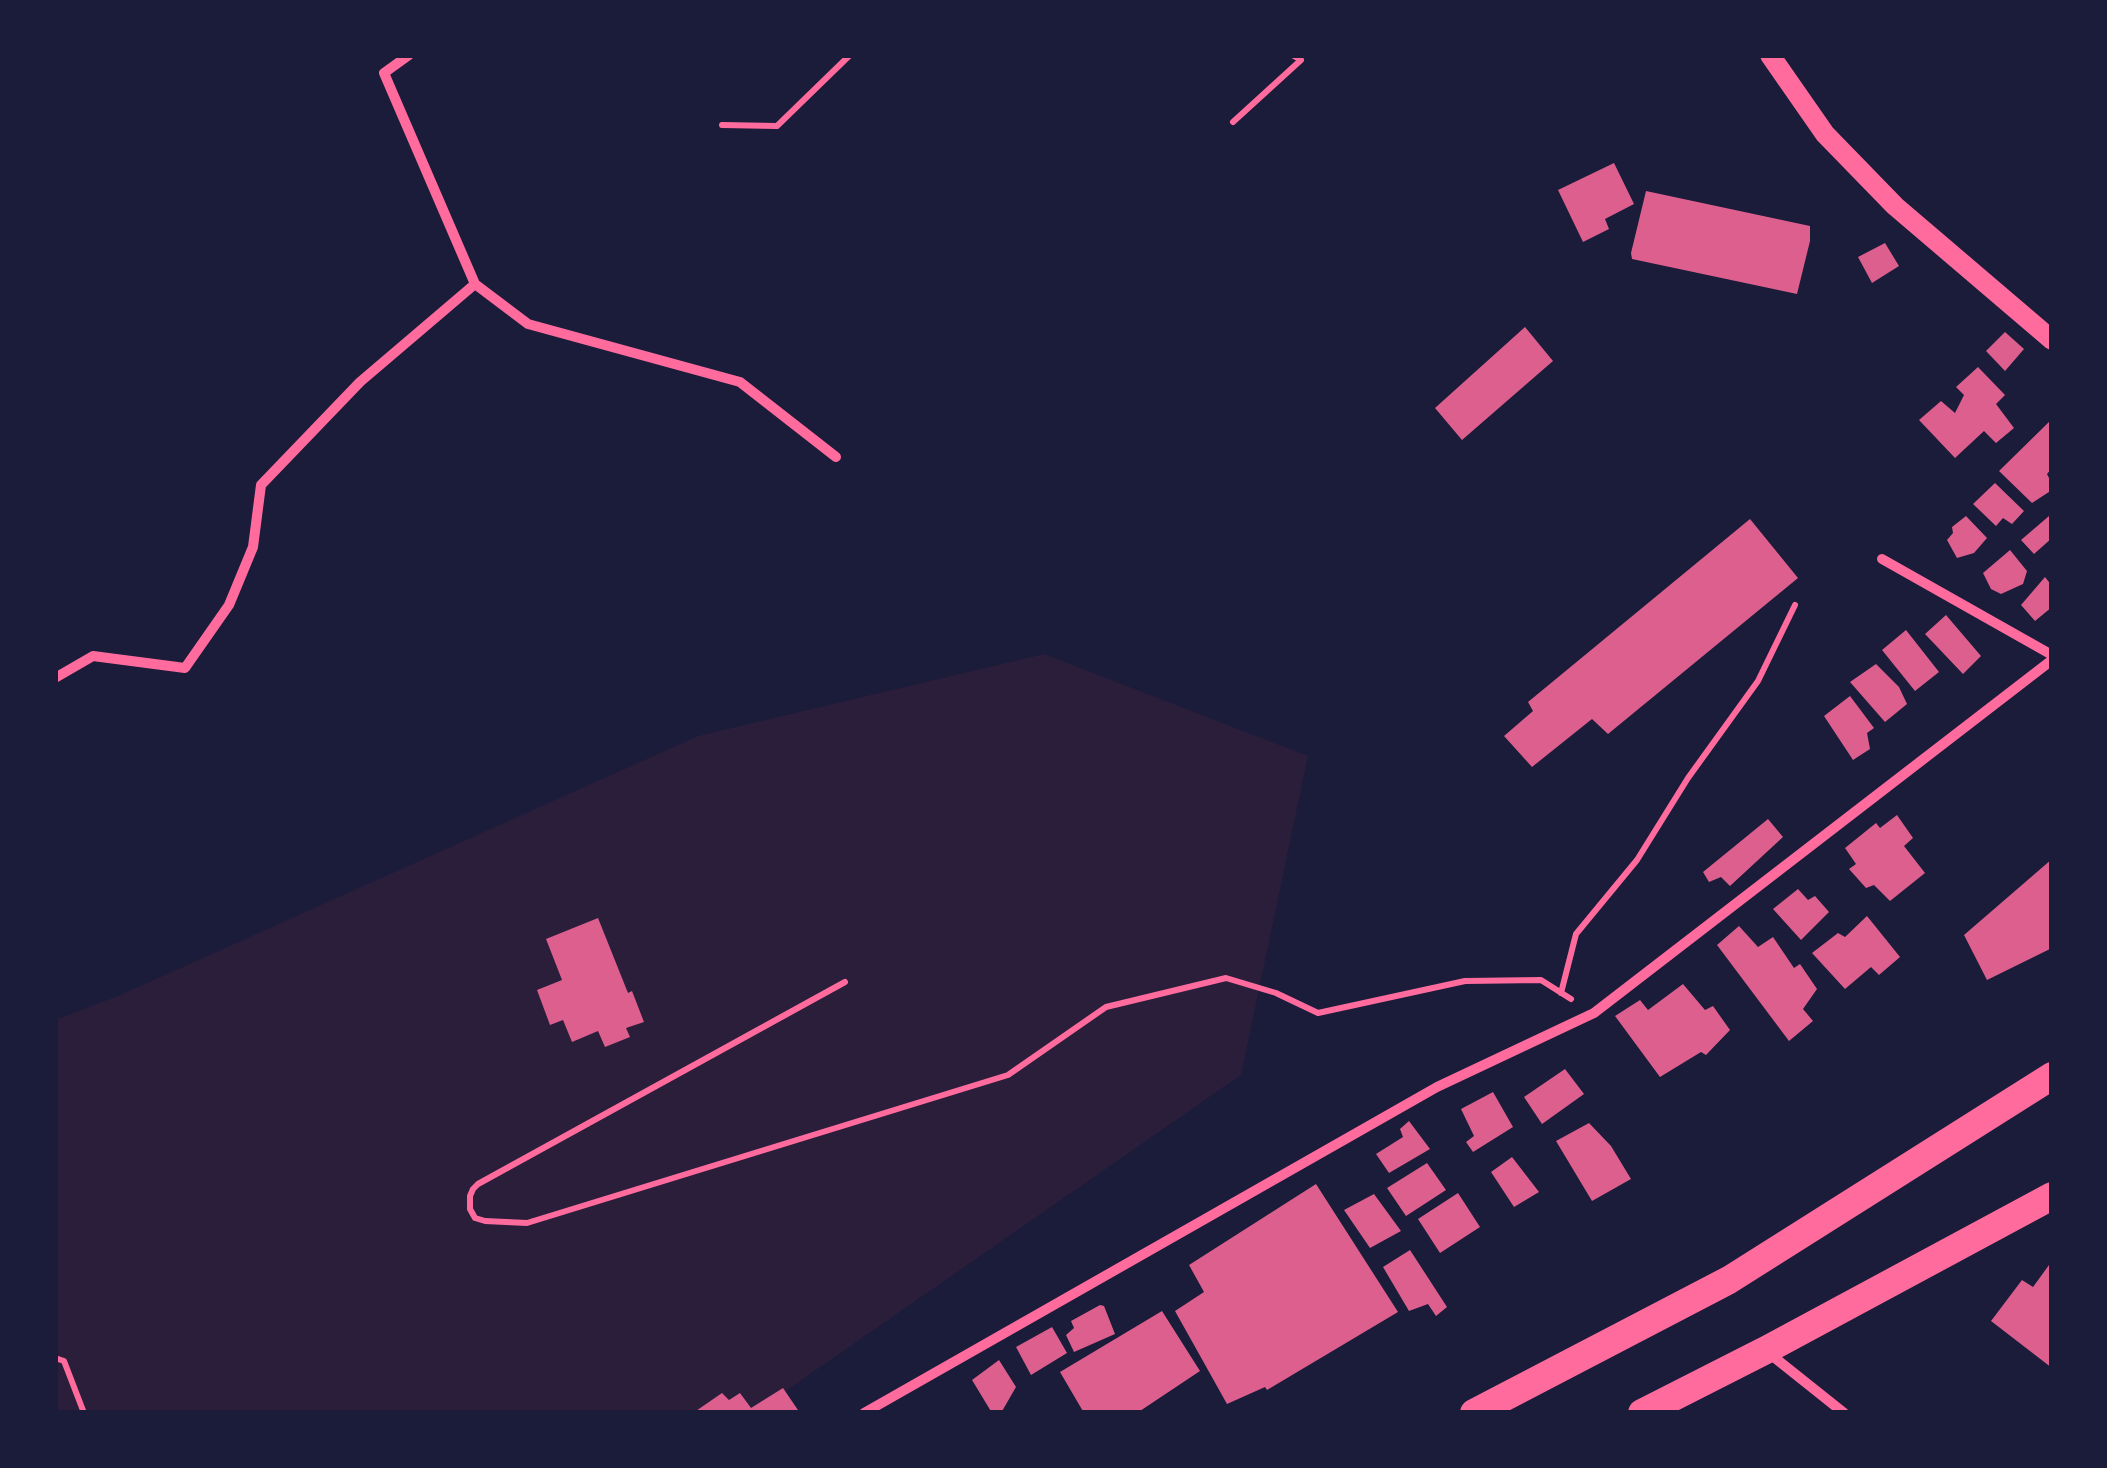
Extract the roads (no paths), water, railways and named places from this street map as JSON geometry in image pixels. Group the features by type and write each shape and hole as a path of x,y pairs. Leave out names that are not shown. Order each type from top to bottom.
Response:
{"highway":[{"path":"1474,1413 1730,1280 2052,1076"},
{"path":"1642,1413 2052,1196"}],"main road":[{"path":"1770,55 1825,134 1895,206 2049,333"}],"street":[{"path":"409,55 384,73 475,284 528,324 740,382 836,457"},
{"path":"55,678 93,656 185,668 235,591 253,546 261,485 360,382 475,284"},
{"path":"864,1413 1437,1087 1594,1013 2052,657 1882,560"},
{"path":"1766,1350 1844,1413"}]}
